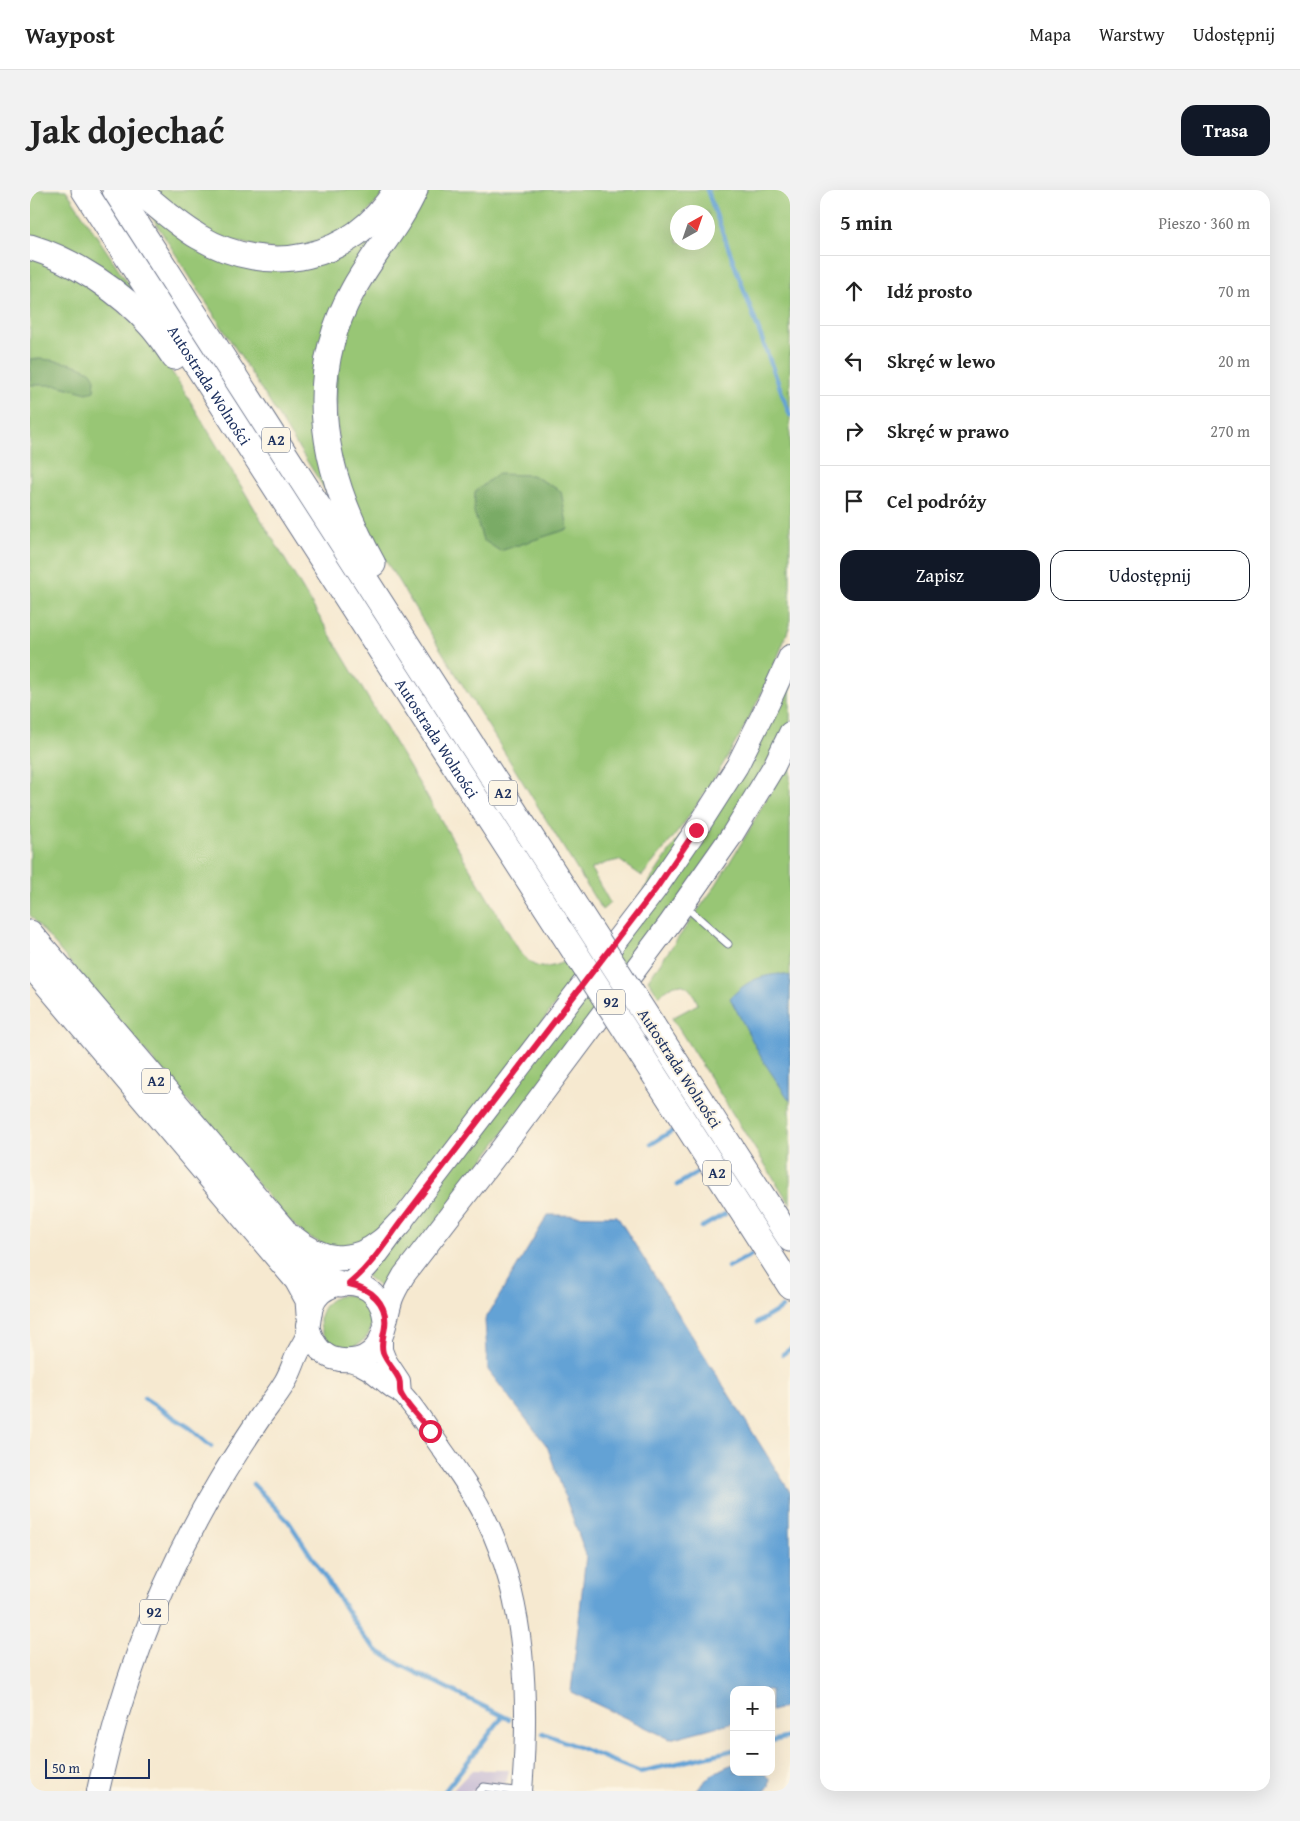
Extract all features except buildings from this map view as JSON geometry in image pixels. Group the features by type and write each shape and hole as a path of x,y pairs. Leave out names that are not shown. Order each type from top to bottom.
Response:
{"highway":[{"name":"Autostrada Wolności","path":"84,190 790,1286"},
{"name":"Autostrada Wolności","path":"115,190 790,1239"},
{"path":"138,190 186,228 213,244 227,250 255,257 284,260 324,252 348,240 380,213 396,190"},
{"name":"A2","path":"415,190 398,223 353,289 338,320 327,365 324,410 330,460 341,496 370,560 426,651 438,690"},
{"name":"A2","path":"30,247 63,260 90,275 122,299 151,326 254,474 302,529"},
{"name":"A2","path":"30,933 282,1228 312,1271 326,1280 345,1284"},
{"name":"A2","path":"30,964 297,1280 308,1300 309,1319"},
{"name":"A2","path":"282,1228 299,1244 314,1253 329,1258 340,1258 352,1257 370,1250 400,1223"}],"main road":[{"name":"92","path":"98,1791 130,1674 165,1586 220,1479 285,1382 304,1342 313,1303 330,1287 345,1284 368,1267 655,890 696,830 740,759 790,656"},
{"name":"92","path":"285,1382 317,1360 364,1357 374,1349 384,1332 393,1293 404,1275 502,1148 683,905 732,835 774,766 790,733"},
{"path":"345,1284 361,1286 376,1297 384,1313 384,1332"},
{"path":"309,1319 313,1341 324,1353 341,1359"}],"street":[{"path":"384,1332 382,1350 386,1360 400,1381 401,1394"},
{"path":"341,1359 363,1364 401,1394 430,1431 469,1488 486,1518 497,1544 517,1610 523,1676 525,1736 522,1791"}],"lane":[{"path":"683,905 728,944"},
{"path":"480,1791 484,1787 514,1791"}],"shaded area":[{"path":"472,1770 509,1770 504,1791 452,1791"}],"green space":[{"path":"30,190 66,190 136,295 30,240"},
{"path":"154,190 387,190 356,226 285,252 218,238"},
{"path":"423,190 790,190 790,625 759,698 721,768 692,812 642,876 619,860 591,869 610,903 602,910 371,537 361,517 333,439 340,338"},
{"path":"138,195 254,264 391,213 336,313 338,510"},
{"path":"30,256 75,276 144,331 180,384 520,952 531,963 541,967 552,966 566,961 576,975 491,1093 394,1213 365,1242 334,1249 304,1235 281,1212 30,915"},
{"path":"30,359 61,362 86,369 95,378 94,391 87,393 57,385 30,385"},
{"path":"497,474 532,475 561,491 568,529 500,551 483,540 474,512 475,492"},
{"path":"790,673 790,723 720,844 385,1291 366,1276 511,1087"},
{"path":"790,756 790,1204 672,1018 698,1004 694,996 686,986 676,985 665,990 659,996 648,980 714,888 748,832"},
{"path":"341,1295 351,1295 365,1302 372,1316 372,1326 365,1340 351,1347 341,1347 331,1343 324,1336 320,1326 320,1316 324,1306 331,1299"}],"water":[{"path":"780,974 790,976 790,1101 762,1059 730,998 752,981 765,976"},
{"path":"548,1215 617,1216 790,1492 790,1706 775,1710 775,1686 730,1686 730,1723 670,1739 571,1692 586,1555 547,1446 488,1370 485,1320"},
{"path":"730,1766 730,1776 767,1776 770,1779 769,1786 765,1791 696,1791 703,1783"}],"waterway":[{"path":"707,190 790,415"},
{"path":"651,1144 672,1131"},
{"path":"677,1185 698,1172"},
{"path":"702,1227 725,1214"},
{"path":"728,1267 751,1255"},
{"path":"757,1323 782,1308"},
{"path":"783,1354 790,1349"},
{"path":"144,1398 190,1428 211,1446"},
{"path":"253,1484 289,1522 364,1637 378,1651 401,1665 509,1719"},
{"path":"445,1791 503,1716"},
{"path":"543,1733 640,1772 730,1751"},
{"path":"775,1740 790,1737"}],"route":[{"path":"430,1431 401,1394 400,1381 386,1360 382,1350 385,1326 384,1313 380,1302 372,1293 361,1286 349,1284 372,1262 525,1062 655,890 696,830"}]}
